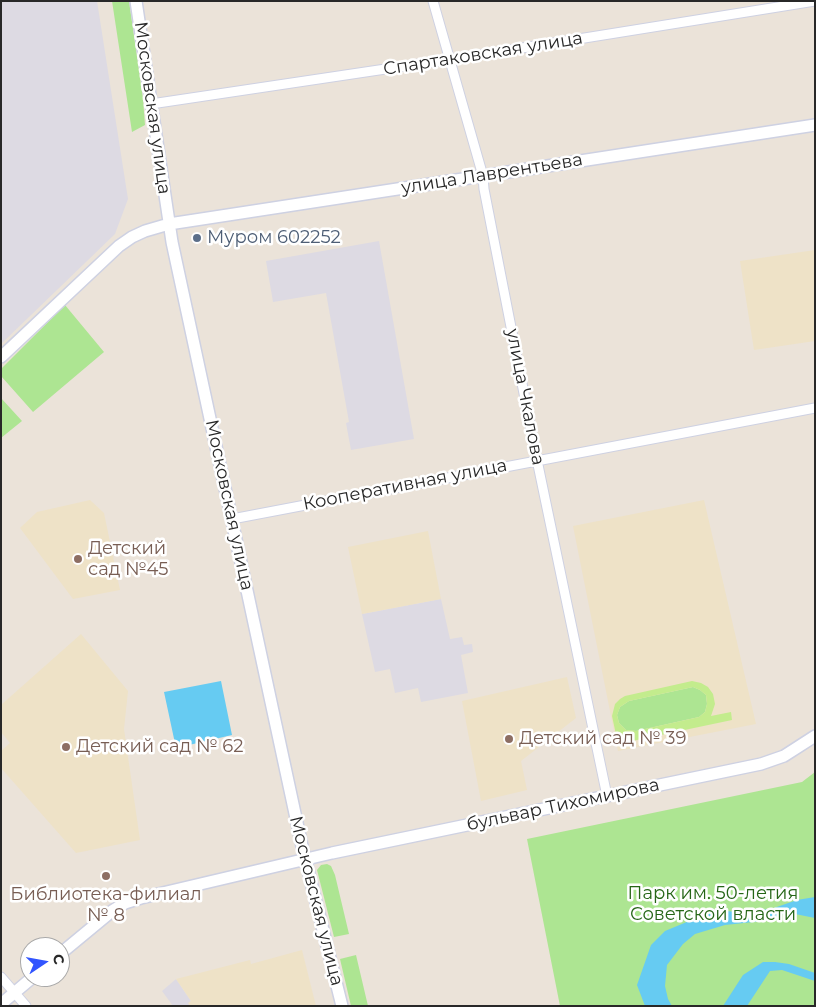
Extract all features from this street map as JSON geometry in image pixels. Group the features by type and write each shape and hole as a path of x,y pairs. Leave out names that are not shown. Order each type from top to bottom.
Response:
{"street":[{"name":"Московская улица","path":"136,1 169,224 305,860 342,1006"},
{"name":"улица Чкалова","path":"433,1 483,176 538,460 607,796"},
{"name":"Спартаковская улица","path":"151,104 815,1"},
{"name":"улица Лаврентьева","path":"1,357 119,246 139,234 169,224 815,125"},
{"name":"Кооперативная улица","path":"232,518 815,408"},
{"name":"бульвар Тихомирова","path":"70,946 100,920 125,903 162,892 761,764 784,756 815,736"},
{"path":"1,977 26,1006"},
{"path":"1,1004 21,987"}],"shaded area":[{"path":"1,1 97,1 128,199 115,234 1,344"},
{"path":"379,241 414,439 351,450 346,423 349,422 326,293 273,302 266,261"},
{"path":"815,250 815,341 754,350 740,261"},
{"name":"Детский сад №45","path":"90,500 104,513 120,590 73,599 20,528 37,512"},
{"path":"704,500 756,724 618,751 573,526"},
{"path":"428,531 441,599 362,614 348,547"},
{"path":"441,599 450,639 462,637 464,645 472,644 473,652 461,655 468,693 421,702 418,688 395,693 390,669 375,672 362,614"},
{"name":"Детский сад № 62","path":"81,634 128,691 124,729 140,840 76,853 1,768 1,751 10,743 1,732 1,705"},
{"name":"Детский сад № 39","path":"567,677 576,718 521,761 527,790 481,801 462,701"},
{"path":"302,950 316,1006 190,1006 188,1003 191,1001 176,979 250,960 251,964"},
{"path":"176,979 191,1001 189,1003 190,1006 173,1006 162,991"}],"green space":[{"path":"112,1 129,1 145,125 132,132"},
{"path":"65,305 104,352 33,412 1,376 1,369"},
{"path":"1,398 22,421 1,438"},
{"path":"692,681 701,683 708,687 713,694 715,704 711,716 731,712 732,720 618,744 612,716 615,704 625,696","holes":["693,687 706,695 707,704 705,712 699,717 636,731 626,730 619,723 617,715 620,707 629,701"]},
{"path":"693,687 706,695 707,704 705,712 699,717 636,731 626,730 619,723 617,715 620,707 629,701"},
{"name":"Парк им. 50-летия Советской власти","path":"815,772 815,1006 560,1006 527,839 802,782"},
{"path":"327,864 331,866 335,875 349,934 334,937 317,870 321,865"},
{"path":"356,955 368,1006 351,1006 340,959"}],"water":[{"path":"221,681 232,735 176,748 164,692"},
{"path":"815,897 815,918 790,913 763,921 725,925 695,934 683,944 667,965 665,986 672,1006 645,1006 637,985 651,945 665,931 706,914 727,911 744,913 774,908 797,900"},
{"path":"763,962 789,964 815,973 815,981 782,970 770,971 747,1006 723,1006 743,975"}],"place":[{"name":"Муром 602252","path":"197,238"},
{"name":"Детский сад №45","path":"78,559"},
{"name":"Детский сад № 39","path":"509,739"},
{"name":"Детский сад № 62","path":"66,747"},
{"name":"Библиотека-филиал № 8","path":"106,876"}]}
